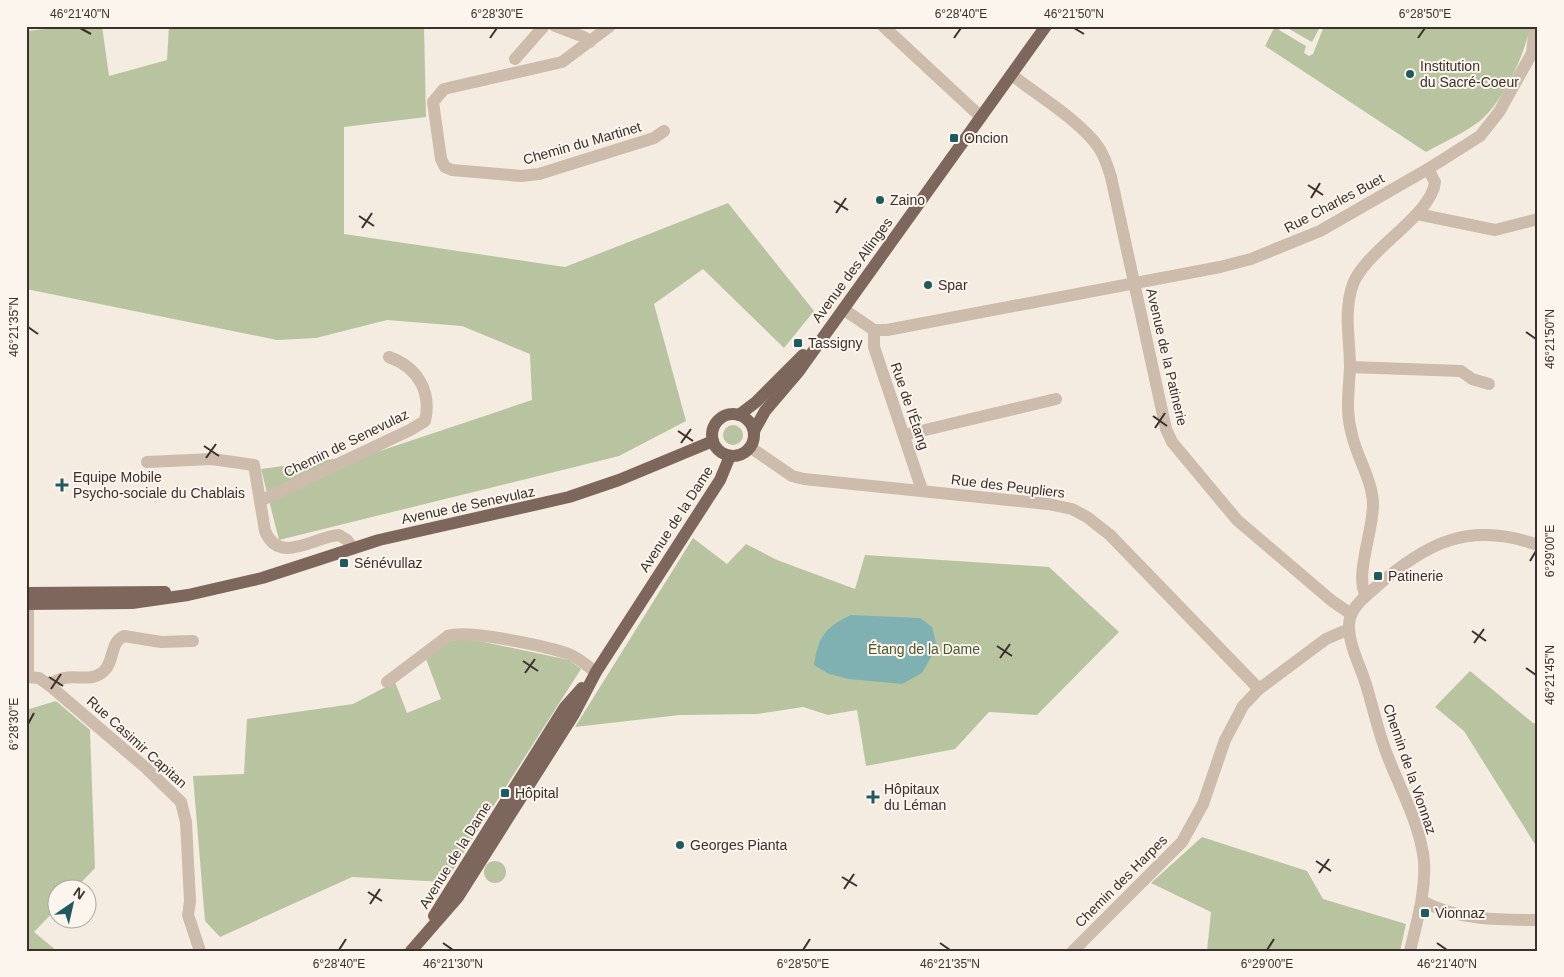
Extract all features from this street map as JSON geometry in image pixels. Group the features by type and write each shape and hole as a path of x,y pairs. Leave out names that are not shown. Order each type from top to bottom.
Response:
{"main road":[{"name":"Avenue des Allinges","path":"754,432 765,411 799,371 821,337 1046,26"},
{"name":"Avenue des Allinges","path":"739,415 756,402 821,337"},
{"path":"727,414 739,415 748,420 754,432 750,447 740,455 730,456 719,451 713,441 713,429 717,421 727,414"},
{"name":"Avenue de Senevulaz","path":"27,598 160,592 224,586 262,578 402,534 575,496 713,441"},
{"name":"Avenue de la Dame","path":"411,951 426,932 449,891 565,708 596,672 720,480 730,456"}],"street":[{"path":"515,59 544,26"},
{"path":"554,26 584,37 590,42"},
{"name":"Chemin du Martinet","path":"610,26 562,62 444,89 433,102 445,167 452,170 521,176 539,174 654,138 664,131"},
{"path":"883,26 981,117"},
{"path":"1366,596 1361,581 1371,532 1373,501 1351,432 1346,404 1350,368 1347,310 1354,282 1370,260 1417,214 1434,186 1435,180 1428,169 1473,141 1485,130 1509,96 1535,49 1535,26"},
{"name":"Avenue de la Patinerie","path":"1012,75 1082,130 1103,154 1111,177 1166,429 1172,442 1237,520 1332,601 1351,614"},
{"name":"Rue Charles Buet","path":"874,330 887,330 1220,267 1282,248 1320,232 1428,169"},
{"path":"1417,214 1495,230 1538,219"},
{"path":"843,308 874,330"},
{"name":"Rue de l'Étang","path":"874,330 874,347 922,490"},
{"name":"Chemin de Senevulaz","path":"260,501 410,430 425,420 428,406 425,388 415,373 397,360 389,357"},
{"path":"1350,368 1461,371 1472,379 1489,384"},
{"path":"904,435 1056,399"},
{"name":"Rue des Peupliers","path":"750,447 792,476 804,480 922,490 1048,504 1072,509 1087,517 1110,535 1259,689"},
{"path":"147,462 212,459 254,465 265,531 268,538 278,545 294,548 336,535 344,538 353,548"},
{"path":"1349,629 1351,614 1366,596 1416,554 1453,540 1494,534 1538,545"},
{"name":"Rue Casimir Capitan","path":"27,598 27,676 39,678 50,685 146,768 181,802 186,822 190,901 188,915 200,951"},
{"name":"Chemin des Harpes","path":"1073,951 1139,882 1182,842 1203,804 1231,727 1243,706 1259,689 1331,635 1349,629"},
{"name":"Chemin de la Vionnaz","path":"1349,629 1383,743 1420,838 1424,868 1422,901 1410,951"},
{"path":"387,682 454,634 476,634 568,654 596,672"},
{"name":"Rue Casimir Capitan","path":"50,685 64,678 89,678 103,672 110,663 116,642 124,636 160,642 194,641"},
{"path":"1422,901 1442,911 1482,918 1538,920"}],"green space":[{"path":"77,26 102,26 109,76 167,60 169,26 424,26 426,117 344,127 344,234 565,267 728,203 814,311 784,348 703,269 654,304 686,421 619,456 279,540 261,469 371,454 532,400 530,354 462,326 387,320 316,338 277,340 26,289 26,31"},
{"name":"Institution du Sacré-Coeur","path":"1275,26 1281,26 1279,30 1306,46 1304,53 1309,56 1313,54 1324,26 1530,26 1512,77 1489,113 1467,130 1426,152 1265,46"},
{"path":"1284,26 1318,26 1320,27 1312,42"},
{"path":"733,425 740,428 743,435 740,442 733,445 726,442 723,435 726,428"},
{"name":"Étang de la Dame","path":"693,538 727,564 746,544 777,560 855,589 865,555 1049,567 1119,632 1037,715 989,712 955,749 866,766 857,710 828,715 803,707 757,714 680,715 575,727"},
{"path":"465,638 569,660 581,669 445,882 352,877 220,937 205,921 193,776 244,774 247,719 353,704 395,682 407,713 441,699 426,659 447,642"},
{"path":"1470,671 1533,723 1538,724 1538,849 1464,731 1435,707"},
{"path":"56,701 90,730 95,868 84,880 48,880 48,917 34,932 57,951 26,951 26,710"},
{"path":"1202,837 1307,871 1323,899 1406,924 1400,951 1207,951 1211,912 1151,883"},
{"path":"495,861 503,864 506,872 503,880 495,883 487,880 484,872 487,864"}],"water":[{"name":"Étang de la Dame","path":"851,615 920,618 932,627 937,647 922,673 902,684 849,679 829,674 814,665 818,647 824,634 829,629"}],"place":[{"name":"Institution du Sacré-Coeur","path":"1410,74"},
{"name":"Oncion","path":"954,138"},
{"name":"Zaino","path":"880,200"},
{"name":"Spar","path":"928,285"},
{"name":"Tassigny","path":"798,343"},
{"name":"Equipe Mobile Psycho-sociale du Chablais","path":"62,485"},
{"name":"Sénévullaz","path":"344,563"},
{"name":"Patinerie","path":"1378,576"},
{"name":"Hôpital","path":"505,793"},
{"name":"Hôpitaux du Léman","path":"873,797"},
{"name":"Georges Pianta","path":"680,845"},
{"name":"Vionnaz","path":"1425,913"}]}
